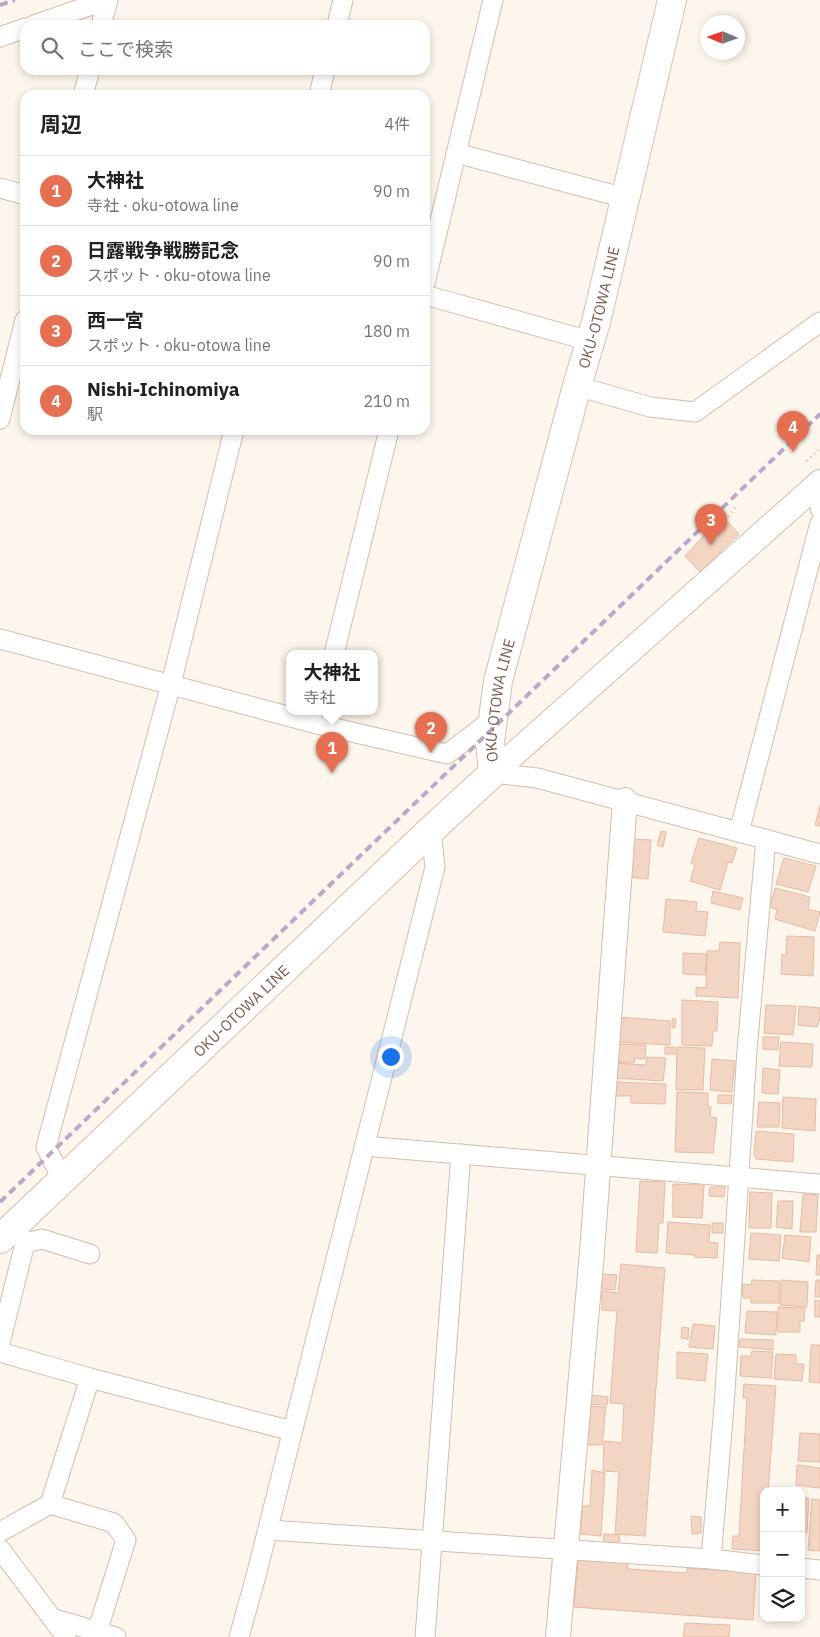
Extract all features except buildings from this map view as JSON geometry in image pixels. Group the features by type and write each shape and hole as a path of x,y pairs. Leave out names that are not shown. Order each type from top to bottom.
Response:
{"main road":[{"name":"OKU-OTOWA LINE","path":"13,1236 62,1180 430,830 493,773 490,742 498,680 590,341 672,0"}],"street":[{"path":"49,20 107,0"},
{"path":"102,20 107,0"},
{"path":"338,20 343,0"},
{"path":"430,262 493,0"},
{"path":"0,37 20,30"},
{"path":"84,90 89,75"},
{"path":"319,90 324,75"},
{"path":"456,153 625,198"},
{"path":"0,188 20,193"},
{"path":"430,297 590,341"},
{"path":"577,386 650,407 695,412 820,322"},
{"path":"0,419 20,340"},
{"path":"62,1180 46,1146 171,684 233,435"},
{"path":"335,650 388,435"},
{"path":"819,483 820,508"},
{"path":"493,773 819,483"},
{"path":"739,832 820,523"},
{"path":"0,639 171,684 286,711"},
{"path":"305,715 447,754 493,720"},
{"path":"493,773 537,778 625,800 820,854"},
{"path":"558,1637 599,1166 625,800"},
{"path":"239,1637 268,1530 435,867 430,830"},
{"path":"711,1559 724,1407 747,1050 766,839"},
{"path":"364,1146 820,1184"},
{"path":"425,1637 461,1154"},
{"path":"0,1343 13,1236 42,1239 90,1254"},
{"path":"0,1352 90,1378 292,1431"},
{"path":"0,1532 50,1504 90,1378"},
{"path":"50,1504 114,1524 126,1540 97,1632"},
{"path":"268,1530 711,1559 760,1565"},
{"path":"0,1549 66,1637"},
{"path":"805,1568 820,1570"},
{"path":"52,1618 116,1637"}],"path":[{"path":"725,520 736,506"}],"railway":[{"path":"0,5 15,0"},
{"path":"0,1202 820,414"}],"place":[{"name":"Nishi-Ichinomiya","path":"793,452"},
{"name":"西一宮","path":"711,545"},
{"name":"日露戦争戦勝記念","path":"431,753"},
{"name":"大神社","path":"332,773"}]}
